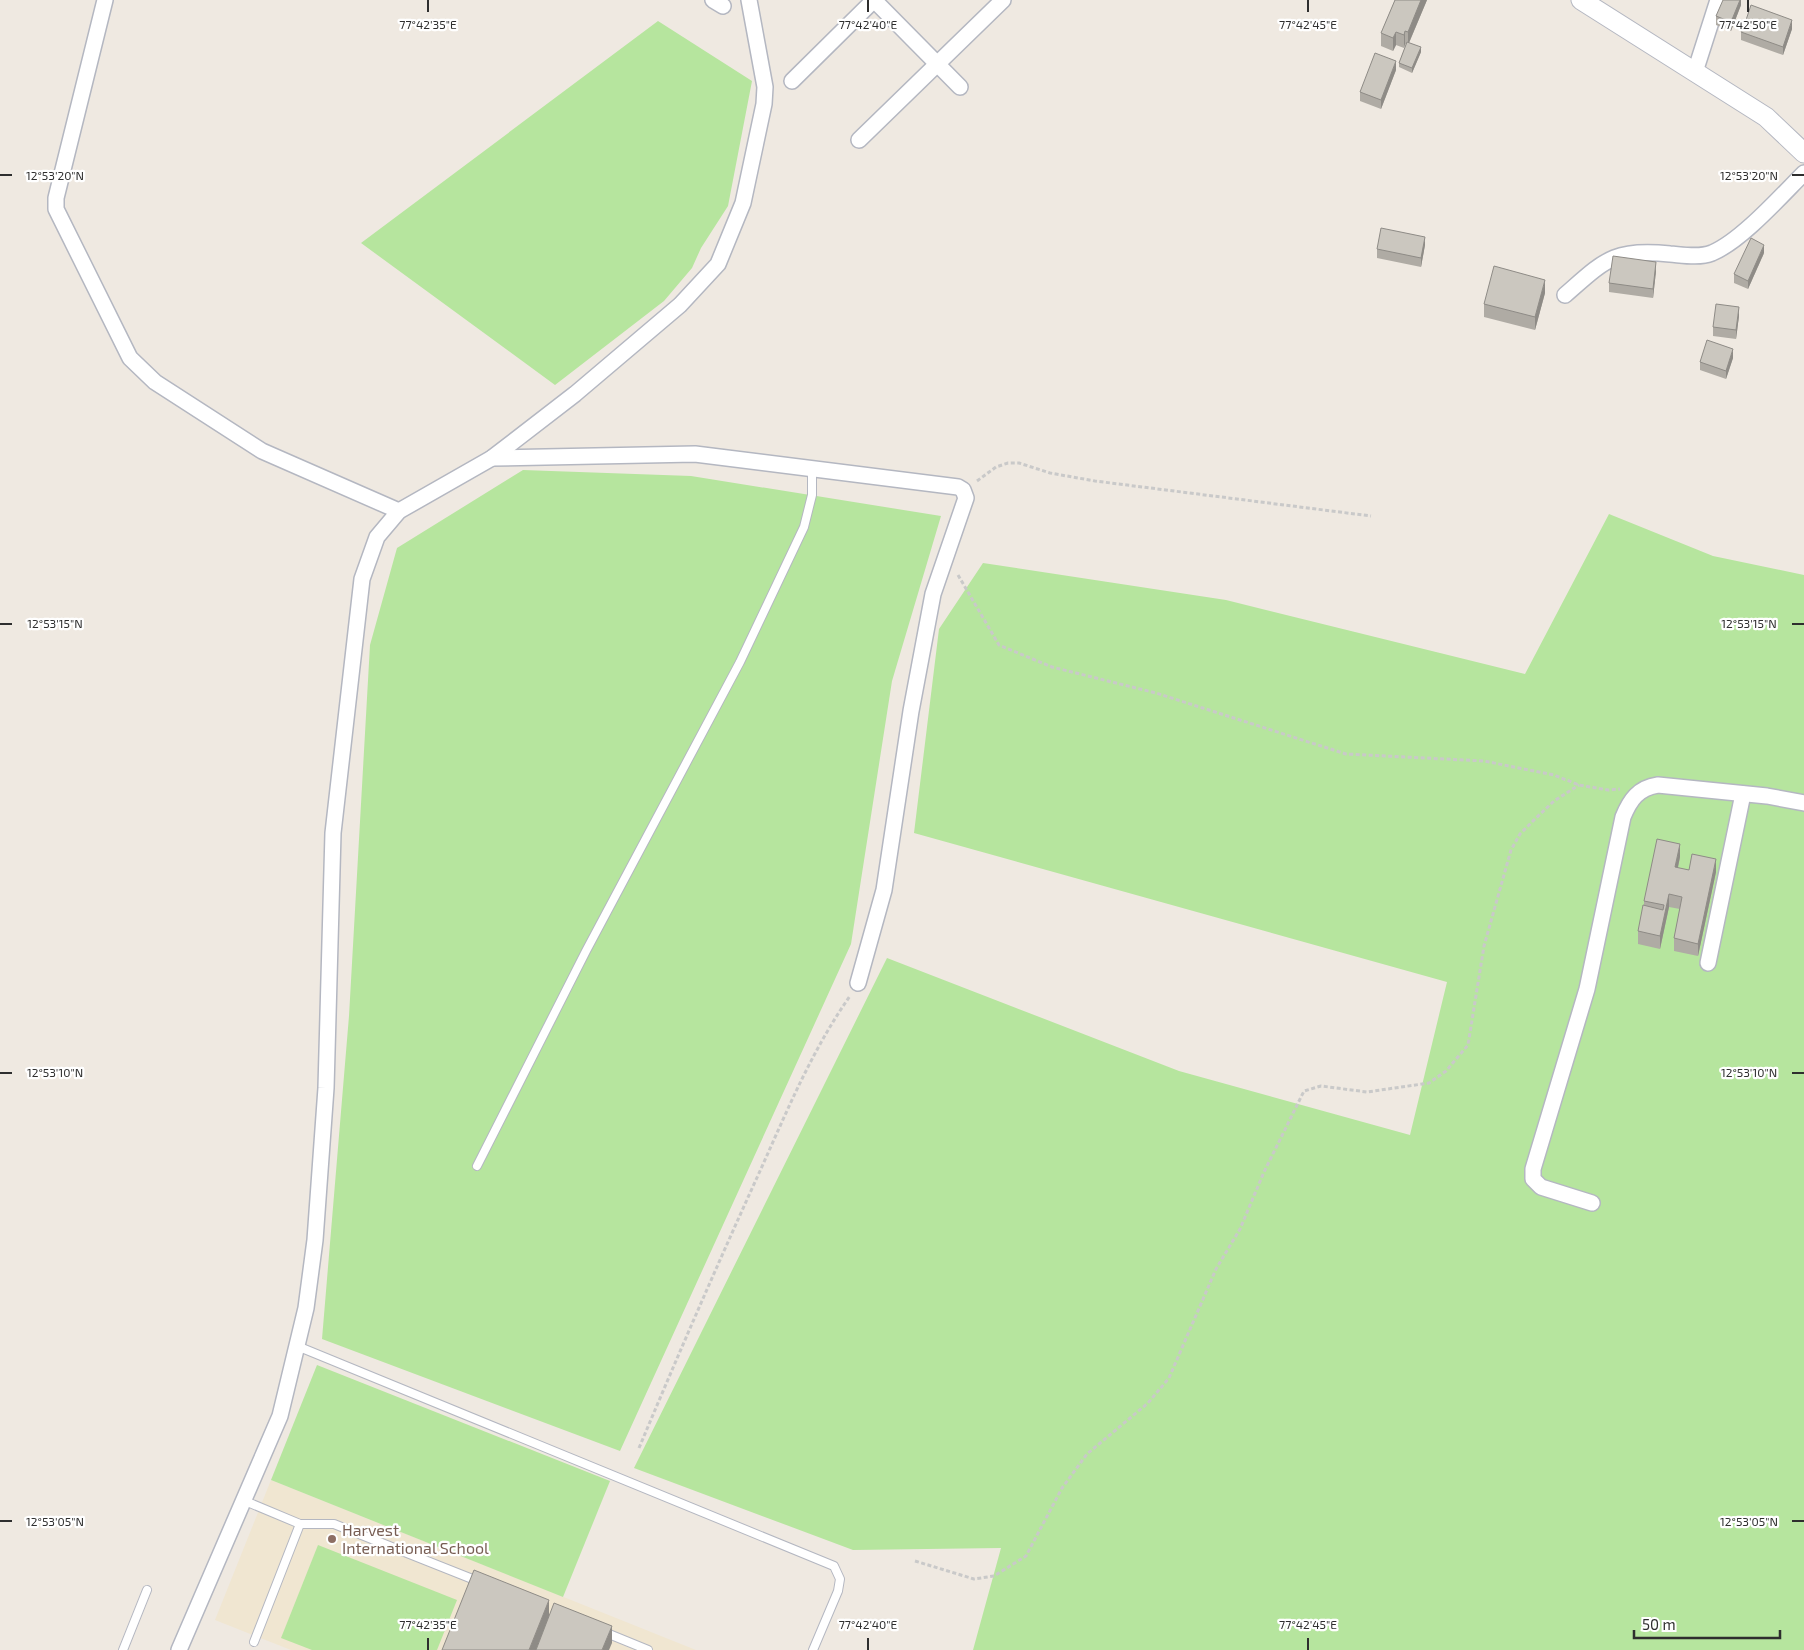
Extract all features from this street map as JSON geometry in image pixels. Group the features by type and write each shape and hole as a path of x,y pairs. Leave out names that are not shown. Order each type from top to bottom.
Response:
{"street":[{"path":"105,0 56,198 56,209 130,358 155,382 262,451 399,511"},
{"path":"179,1650 245,1501 280,1416 306,1308 315,1240 326,1088 333,833 343,728 362,578 377,538 399,511 492,458 575,394 680,305 718,264 743,204 764,104 765,86 749,0"},
{"path":"792,81 874,0 960,87"},
{"path":"859,140 1003,0"},
{"path":"1582,0 1766,117 1804,153"},
{"path":"1695,72 1717,0"},
{"path":"1565,295 1600,264 1622,254 1643,251 1699,256 1712,253 1733,240 1804,173"},
{"path":"492,458 695,454 958,487 963,490 966,498 933,594 911,711 884,890 858,983"},
{"path":"1592,1203 1541,1187 1534,1179 1532,1169 1587,989 1623,817 1630,801 1648,786 1658,785 1804,803"},
{"path":"1708,963 1743,794"}],"lane":[{"path":"477,1166 586,951 740,662 804,527 812,495 812,469"},
{"path":"297,1346 834,1566 840,1579 838,1591 813,1650"},
{"path":"245,1501 300,1524 334,1524 491,1587"},
{"path":"254,1642 300,1524"},
{"path":"123,1650 147,1590"},
{"path":"593,1628 648,1650"}],"path":[{"path":"963,490 996,467 1008,462 1019,463 1050,473 1094,481 1371,516"},
{"path":"946,555 998,645 1052,667 1156,693 1346,754 1484,761 1554,775 1579,785 1608,790 1648,786"},
{"path":"914,1562 974,1579 994,1576 1026,1556 1062,1488 1087,1454 1148,1403 1169,1378 1216,1270 1240,1229 1264,1172 1304,1092 1320,1086 1367,1092 1376,1091 1429,1083 1446,1071 1468,1045 1484,946 1511,850 1520,834 1534,820 1554,801 1579,785"},
{"path":"639,1448 698,1307 794,1098 826,1031 858,983"}],"shaded area":[{"name":"Harvest International School","path":"271,1480 696,1650 291,1650 215,1620"}],"green space":[{"path":"658,21 752,81 728,206 701,248 692,268 664,301 555,385 361,243"},
{"path":"523,470 691,476 941,516 892,681 851,944 620,1451 322,1339 349,1016 370,645 397,548"},
{"path":"1609,514 1713,556 1804,575 1804,1650 973,1650 1001,1548 853,1550 634,1468 887,958 1179,1071 1410,1135 1447,982 914,833 939,629 983,563 1226,600 1525,674"},
{"path":"317,1365 610,1481 563,1597 271,1480"},
{"path":"318,1545 457,1600 437,1650 312,1650 281,1638"}],"building":[{"path":"1395,0 1421,0 1408,32 1405,31 1404,35 1396,32 1393,38 1381,33"},
{"path":"1723,0 1740,0 1731,22 1716,16"},
{"path":"1751,5 1792,20 1783,47 1741,32 1743,28 1748,29 1750,25 1745,23"},
{"path":"1407,42 1421,47 1412,68 1399,63"},
{"path":"1375,53 1396,61 1381,100 1360,92"},
{"path":"1381,228 1425,237 1421,258 1377,249"},
{"path":"1751,238 1764,245 1748,281 1734,274"},
{"path":"1613,256 1656,262 1653,289 1609,283"},
{"path":"1494,266 1545,280 1535,317 1484,304"},
{"path":"1716,304 1739,307 1736,330 1713,327"},
{"path":"1707,340 1733,349 1726,371 1700,362"},
{"path":"1657,839 1680,844 1675,867 1689,870 1692,854 1716,859 1698,944 1674,938 1682,897 1669,894 1660,936 1638,931 1643,905 1663,910 1664,905 1644,901"},
{"path":"474,1570 549,1600 529,1650 442,1650"},
{"path":"554,1603 612,1626 602,1650 536,1650"}],"place":[{"name":"Harvest International School","path":"332,1539"}]}
